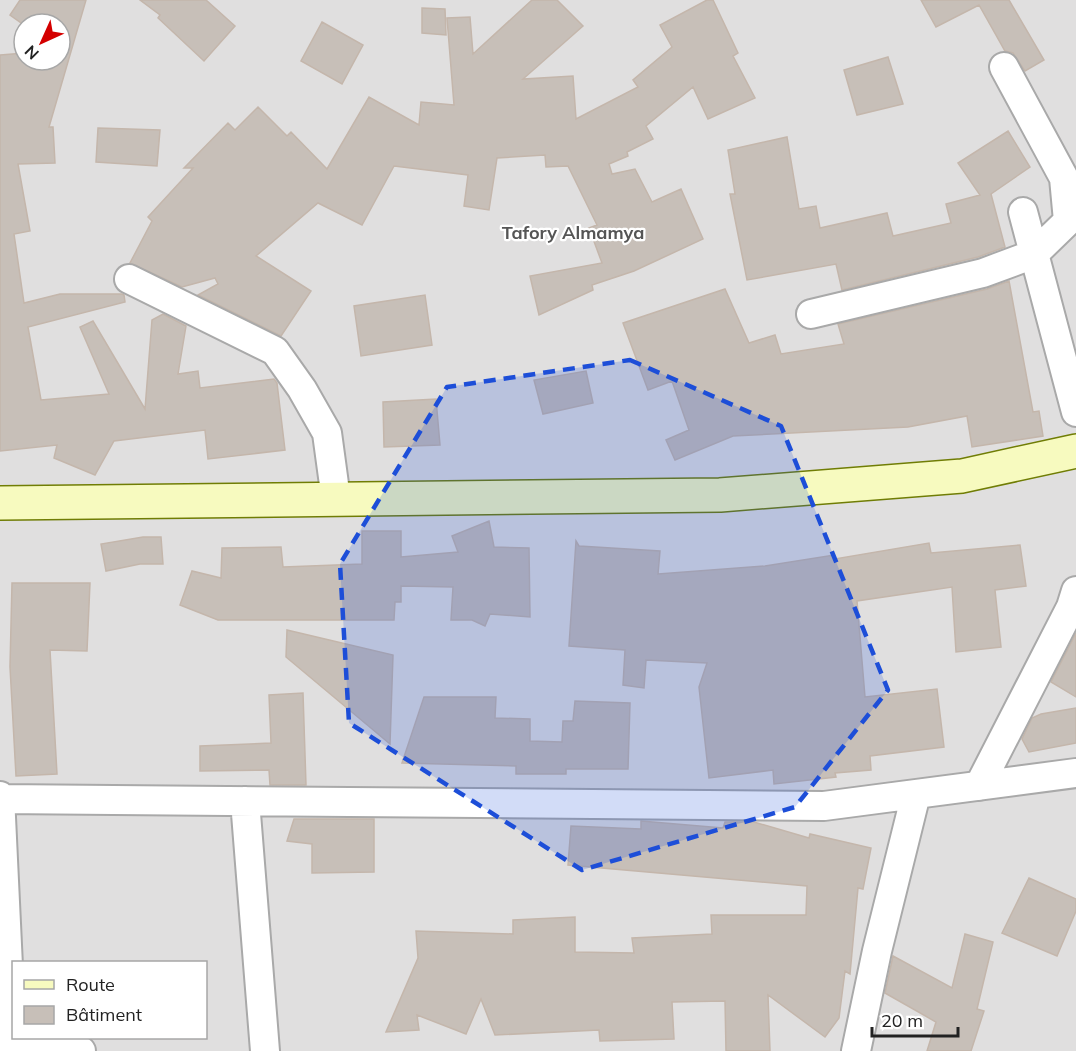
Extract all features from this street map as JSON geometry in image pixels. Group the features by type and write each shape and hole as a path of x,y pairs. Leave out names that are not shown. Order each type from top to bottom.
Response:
{"main road":[{"path":"0,503 720,495 962,476 1076,451"}],"street":[{"path":"811,314 983,273 1034,254 1068,221 1064,178 1004,67"},
{"path":"1023,212 1076,412"},
{"path":"129,279 275,351 302,389 327,433 336,499"},
{"path":"979,786 1071,607 1076,591"},
{"path":"81,1051 8,1050 0,798 824,806 1076,774"},
{"path":"856,1051 877,951 916,794"},
{"path":"245,801 265,1051"}],"highlighted area":[{"path":"630,360 781,426 888,690 795,807 582,870 349,723 340,564 447,387"}],"shaded area":[{"path":"0,0 1076,0 1076,1051 0,1051"}],"building":[{"path":"20,0 86,0 72,48 72,12 12,12"},
{"path":"140,0 206,0 235,26 204,61 158,18 160,15"},
{"path":"532,0 557,0 583,26 523,79 573,76 576,119 638,87 633,80 672,47 660,25 707,0 713,0 738,53 733,56 755,98 708,119 693,87 646,126 653,139 627,152 628,156 609,164 612,174 635,169 652,202 681,189 703,239 634,271 592,285 593,290 539,315 530,276 602,263 589,228 597,225 568,166 546,167 545,155 497,158 489,210 464,206 468,175 394,166 362,225 318,203 256,256 311,291 281,336 198,295 218,284 215,278 182,287 130,263 152,221 148,217 193,168 184,168 228,123 235,130 258,107 287,136 291,132 327,169 369,97 419,125 421,102 454,105 447,18 470,17 473,54"},
{"path":"921,0 1009,0 1044,60 1025,71 1013,53 1005,51 979,5 936,27"},
{"path":"422,8 445,9 446,35 422,33"},
{"path":"322,22 363,45 342,84 301,61"},
{"path":"12,54 12,72 65,72 49,127 53,127 55,163 18,164 30,231 14,234 24,303 60,294 122,294 125,302 28,327 41,400 109,394 80,327 93,321 145,409 152,320 163,314 186,326 178,374 198,371 200,388 274,379 277,383 285,450 208,459 205,430 114,441 95,475 54,458 57,445 0,451 0,55"},
{"path":"888,57 903,104 857,115 844,70"},
{"path":"98,128 160,130 157,166 96,162"},
{"path":"1008,131 1030,167 991,194 1005,247 978,257 842,290 836,264 747,280 730,194 735,194 728,150 787,137 799,209 816,206 820,228 887,213 893,236 951,223 946,204 980,195 958,163"},
{"path":"1009,281 1033,412 1039,411 1043,436 972,447 967,416 908,427 733,436 675,460 666,440 689,430 672,381 648,390 623,323 725,289 749,343 775,335 781,354 844,344 838,324 987,289"},
{"path":"425,295 432,345 361,356 354,306"},
{"path":"586,371 593,403 543,414 534,380"},
{"path":"436,399 440,445 384,447 383,402"},
{"path":"489,521 494,547 529,548 530,617 490,614 485,626 472,620 451,620 453,587 401,586 401,602 395,602 394,620 218,620 180,605 192,571 221,578 222,548 281,547 283,567 362,564 362,531 401,531 401,557 458,552 452,536"},
{"path":"143,537 161,537 163,564 140,564 106,571 101,544"},
{"path":"576,541 579,546 660,551 658,574 765,566 834,555 835,559 929,543 931,553 1020,545 1026,586 995,590 1001,647 956,652 952,587 857,601 865,697 937,689 944,747 870,756 871,770 835,773 836,777 774,784 773,770 709,778 699,687 707,663 646,660 644,688 623,685 625,650 569,646"},
{"path":"12,583 90,583 87,651 50,650 57,774 16,776 10,667"},
{"path":"287,630 393,655 390,744 286,657"},
{"path":"1076,633 1076,697 1051,682"},
{"path":"303,693 306,785 270,785 269,770 200,771 200,746 271,743 269,695"},
{"path":"424,697 496,697 495,718 530,719 530,741 562,742 563,721 573,721 575,701 630,703 628,769 566,769 566,774 516,774 516,766 402,763"},
{"path":"1076,708 1076,743 1029,752 1022,739 1032,718 1041,714"},
{"path":"294,819 374,819 374,872 312,873 312,844 287,841"},
{"path":"641,821 723,828 725,822 754,822 809,838 810,834 871,848 863,889 858,888 850,974 845,971 839,1018 825,1037 768,995 770,1051 726,1051 725,1001 672,1002 674,1039 600,1041 599,1030 495,1035 481,999 466,1034 417,1015 419,1030 386,1032 418,958 416,931 513,934 513,920 575,917 575,952 634,953 632,938 712,934 711,915 806,915 807,886 568,865 571,826 641,829"},
{"path":"1029,878 1076,899 1076,911 1057,956 1002,933"},
{"path":"965,934 993,942 977,1009 984,1011 971,1051 927,1051 936,1022 885,993 893,956 952,988"}],"district":[{"name":"Tafory Almamya","path":"573,233"}]}
